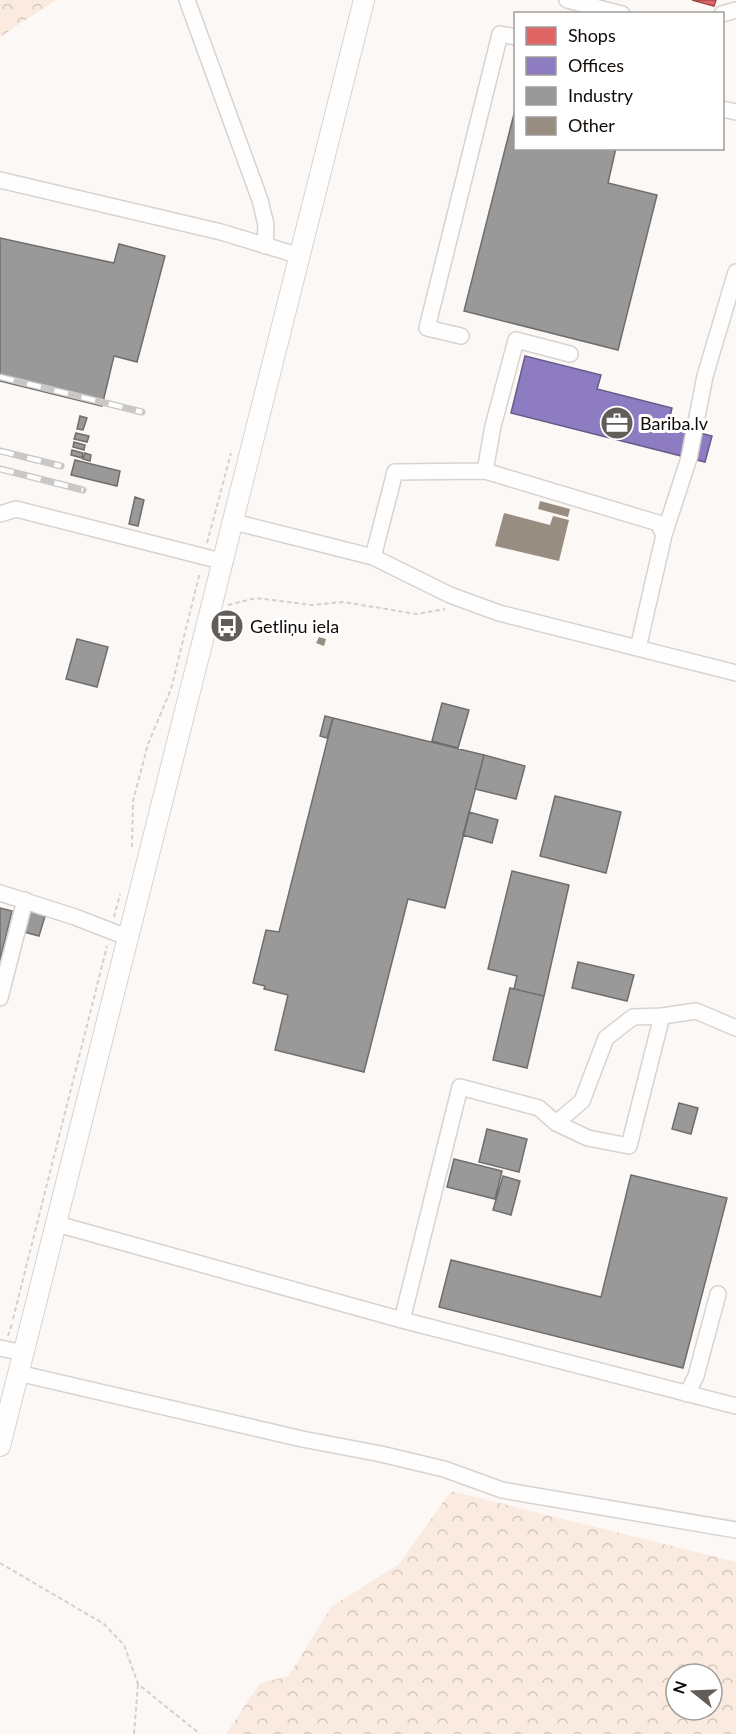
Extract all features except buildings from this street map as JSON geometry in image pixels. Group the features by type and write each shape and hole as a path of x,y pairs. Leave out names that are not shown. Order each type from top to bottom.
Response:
{"main road":[{"path":"0,1446 225,562 364,0"}],"street":[{"path":"187,0 260,200 266,225 265,246"},
{"path":"567,0 614,12"},
{"path":"461,336 427,328 500,34 514,38"},
{"path":"0,180 221,232 300,256"},
{"path":"638,648 664,535 689,458 705,376 736,272"},
{"path":"485,471 493,426 516,340 570,354"},
{"path":"373,557 395,472 485,471 658,523 664,535"},
{"path":"0,514 16,509 225,562"},
{"path":"234,522 373,557 450,594 499,613 736,673"},
{"path":"0,893 129,938"},
{"path":"0,998 25,900"},
{"path":"556,1123 582,1101 606,1038 633,1017 696,1011 736,1029"},
{"path":"402,1320 460,1088 539,1108 556,1123 588,1138 629,1146 662,1016"},
{"path":"57,1224 402,1320 736,1406"},
{"path":"687,1394 696,1376 718,1294"},
{"path":"2,1348 24,1353"},
{"path":"18,1373 302,1439 444,1469 502,1490 736,1530"}],"path":[{"path":"132,849 132,811 136,789 148,744 171,688 233,445"},
{"path":"228,605 256,598 312,605 343,602 417,614 433,613 447,608"},
{"path":"2,1348 12,1322 121,890"},
{"path":"0,1563 104,1624 124,1645 138,1684 134,1734"},
{"path":"138,1684 200,1734"}],"green space":[{"path":"0,0 56,0 0,37"},
{"path":"451,1491 736,1562 736,1734 226,1734 260,1683 289,1676 331,1607 399,1564"}],"railway":[{"path":"0,377 142,412"},
{"path":"0,451 61,466"},
{"path":"0,469 83,490"}],"place":[{"name":"Bariba.lv","path":"617,423"},
{"name":"Getliņu iela","path":"227,626"}]}
